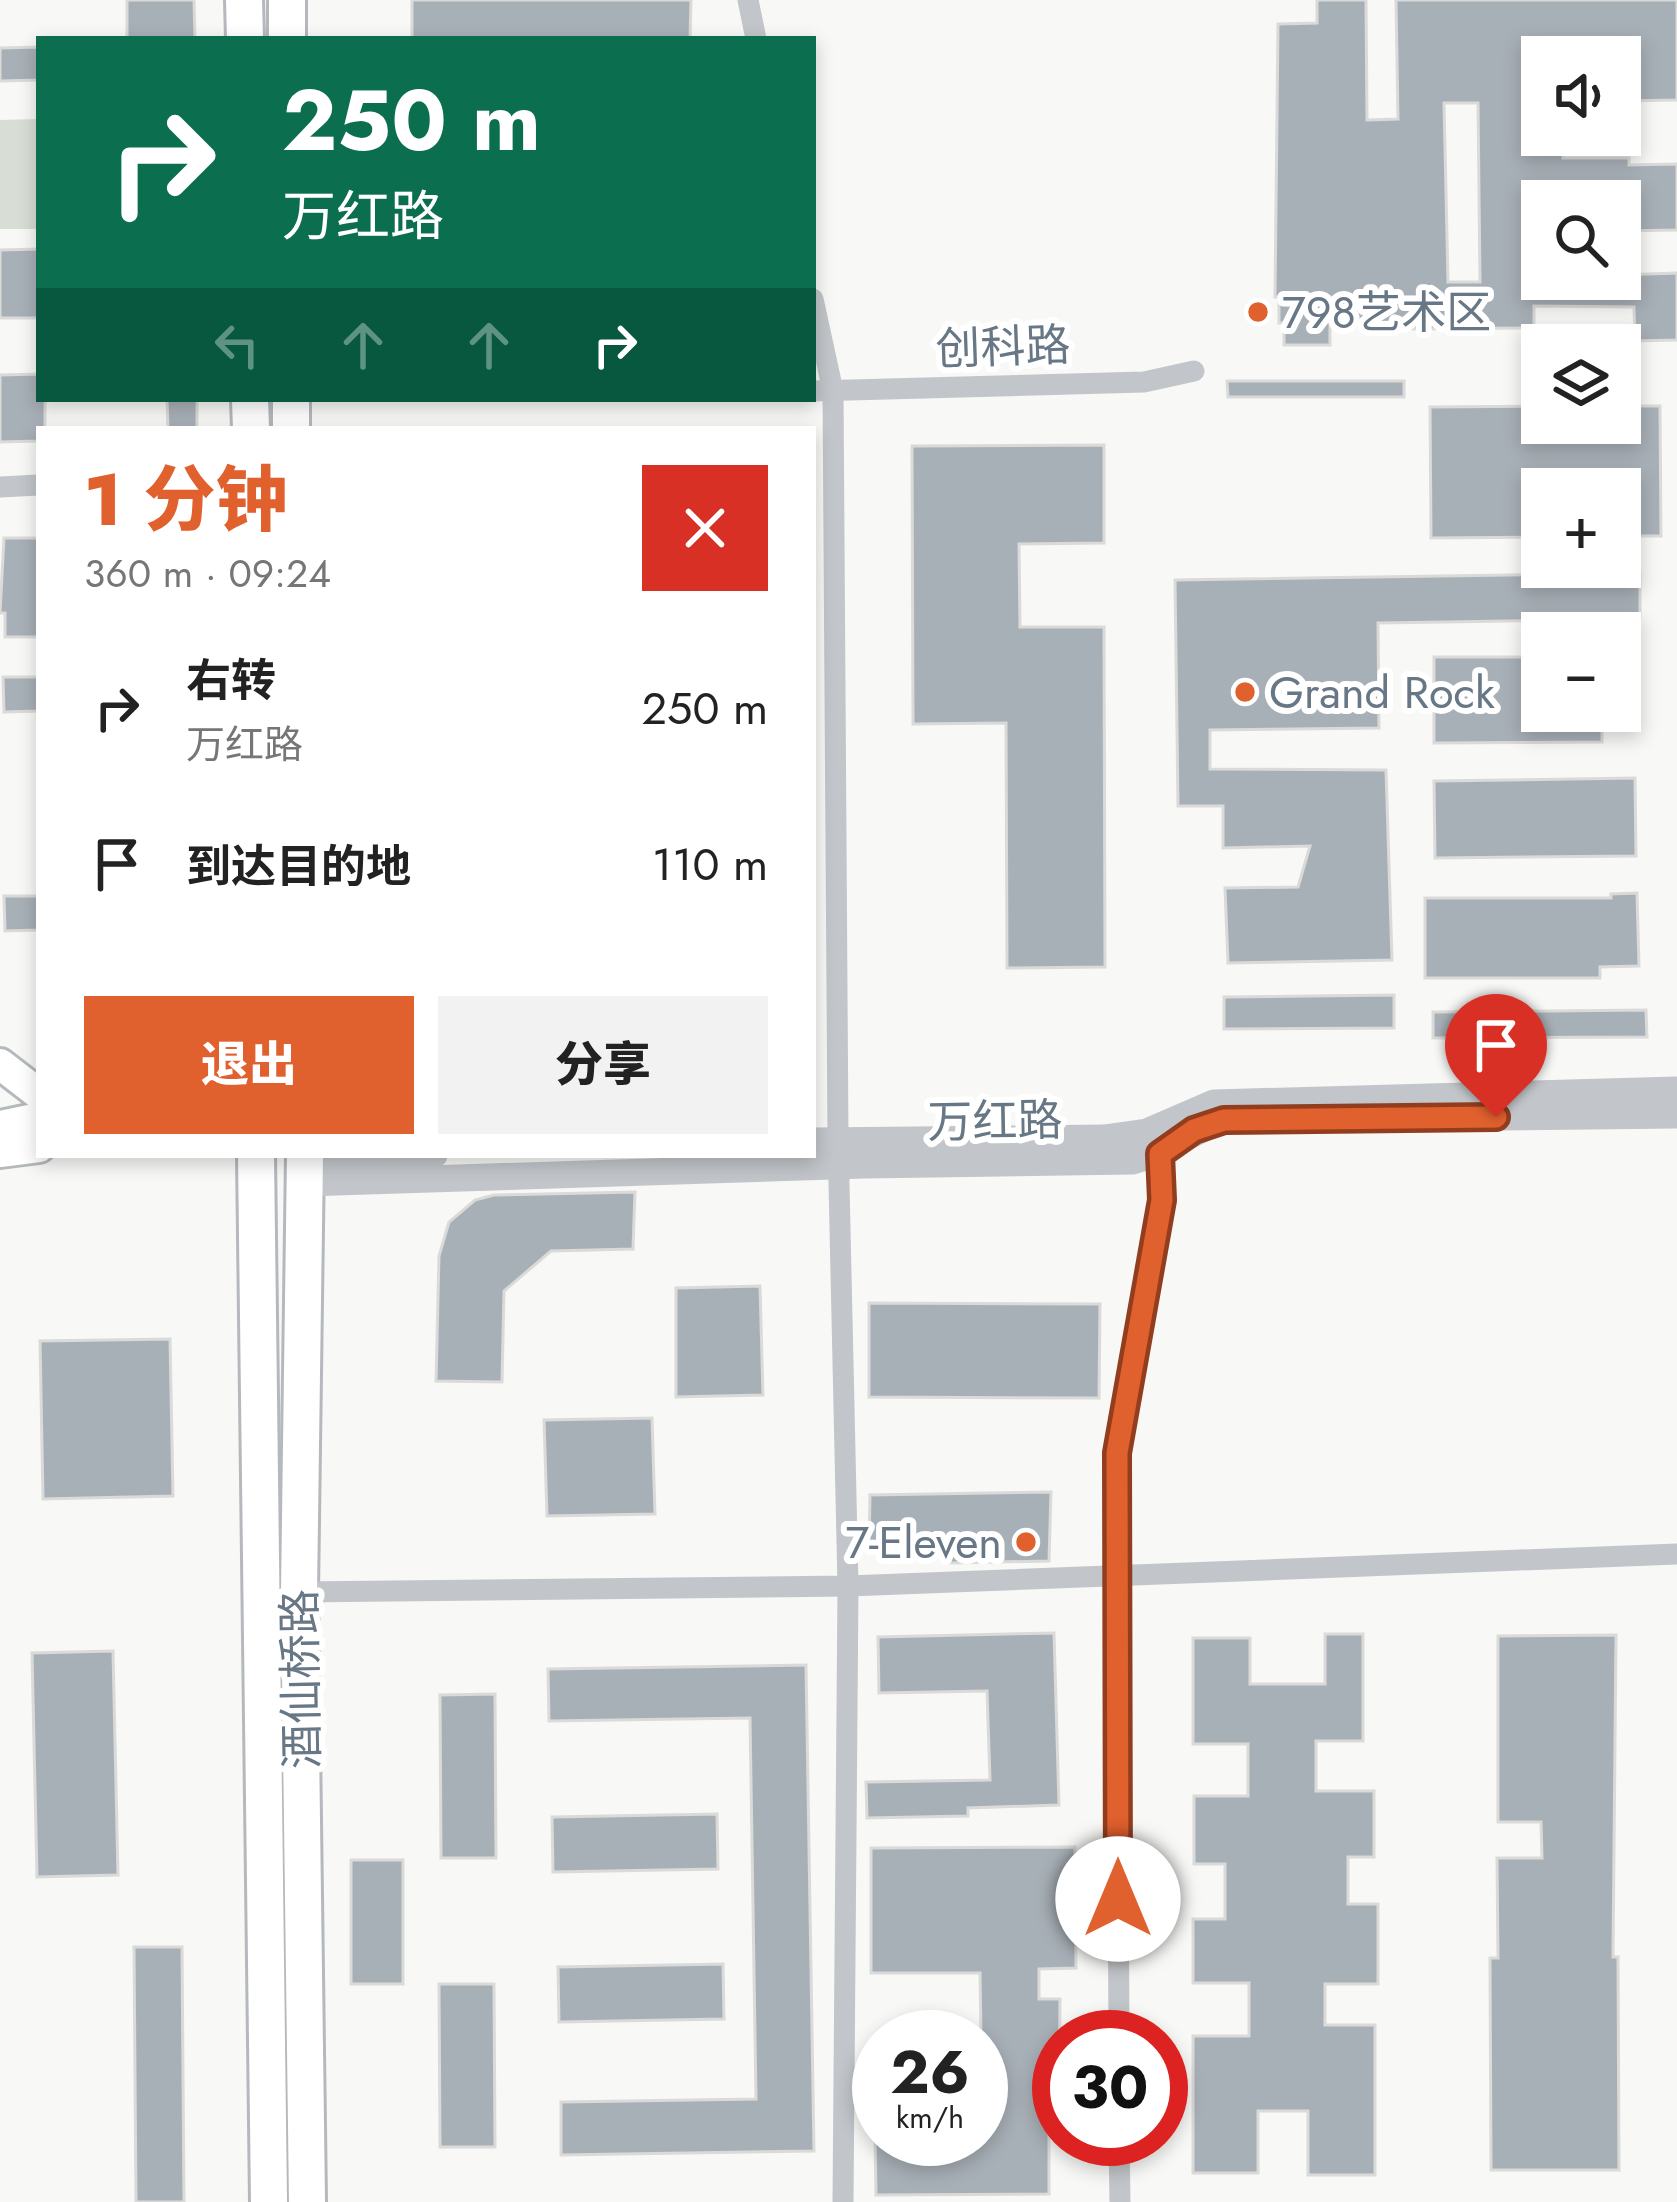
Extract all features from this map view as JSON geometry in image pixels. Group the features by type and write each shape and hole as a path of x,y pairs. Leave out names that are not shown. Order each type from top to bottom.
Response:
{"main road":[{"path":"244,0 245,36"},
{"path":"287,0 287,36"},
{"path":"0,1064 36,1092"},
{"path":"0,1126 36,1119"},
{"path":"0,1152 36,1147"},
{"name":"酒仙桥路","path":"256,1158 269,2202"},
{"name":"酒仙桥路","path":"297,1161 308,2202"}],"street":[{"path":"748,0 755,36"},
{"path":"816,327 823,391 830,1149 848,1586 843,2202"},
{"name":"创科路","path":"823,391 1144,382 1194,371"},
{"path":"0,488 36,484"},
{"name":"万红路","path":"830,1149 1124,1136 1147,1132 1214,1102 1677,1090"},
{"name":"万红路","path":"830,1149 1132,1161 1160,1154 1194,1130 1224,1120 1677,1114"},
{"path":"1119,2010 1117,1453 1162,1200 1160,1154"},
{"path":"297,1161 366,1158"},
{"name":"万红路","path":"297,1161 430,1158"},
{"path":"299,1592 848,1586 1677,1554"},
{"path":"1119,2166 1120,2202"}],"shaded area":[{"path":"36,119 36,229 0,229 0,120"}],"building":[{"path":"127,0 194,0 195,36 127,36"},
{"path":"412,0 691,0 690,36 412,36"},
{"path":"1317,0 1366,0 1367,120 1398,119 1396,0 1677,0 1677,100 1641,101 1641,36 1521,36 1521,156 1677,164 1677,230 1641,231 1641,180 1521,180 1521,300 1641,300 1641,274 1677,273 1677,340 1641,341 1634,307 1534,306 1534,324 1521,324 1521,328 1401,329 1401,322 1330,323 1330,345 1284,345 1284,323 1279,323 1279,297 1275,297 1278,24 1317,23","holes":["1444,103 1478,103 1480,282 1448,282"]},
{"path":"36,47 36,80 0,81 0,48"},
{"path":"36,249 36,318 0,318 0,250"},
{"path":"36,374 36,402 45,402 45,426 36,426 36,441 0,442 0,375"},
{"path":"1227,381 1404,381 1404,397 1228,397"},
{"path":"167,402 197,402 197,426 168,426"},
{"path":"1521,406 1521,444 1641,444 1641,406 1660,406 1661,536 1641,536 1641,468 1521,468 1521,537 1431,538 1430,407"},
{"path":"1104,445 1104,543 1019,544 1020,627 1104,627 1105,967 1007,968 1006,723 913,724 912,446"},
{"path":"4,538 36,538 36,637 5,637 5,613 0,613"},
{"path":"1521,575 1521,588 1640,588 1640,612 1521,612 1521,621 1378,623 1379,728 1210,730 1210,769 1386,770 1392,960 1228,963 1225,888 1298,887 1310,846 1223,848 1223,806 1178,806 1175,580"},
{"path":"1434,657 1521,657 1521,732 1602,732 1602,742 1434,743"},
{"path":"3,677 36,677 36,711 4,712"},
{"path":"1635,778 1636,856 1435,858 1434,781"},
{"path":"1637,893 1639,966 1600,967 1600,978 1425,978 1425,898 1611,898 1611,894"},
{"path":"4,896 36,896 36,930 5,931"},
{"path":"1394,995 1394,1028 1224,1029 1224,997"},
{"path":"1646,1010 1647,1037 1433,1038 1433,1012"},
{"path":"635,1192 633,1249 551,1251 504,1291 502,1382 436,1381 439,1256 449,1222 475,1200 494,1195"},
{"path":"760,1286 763,1395 676,1397 676,1288"},
{"path":"869,1303 1100,1304 1099,1398 869,1397"},
{"path":"170,1339 173,1496 43,1499 40,1341"},
{"path":"652,1418 655,1514 547,1516 544,1420"},
{"path":"1051,1492 1049,1561 949,1563 947,1543 869,1544 870,1495"},
{"path":"1054,1633 1059,1805 968,1808 968,1816 867,1818 866,1782 990,1780 987,1691 879,1693 878,1637"},
{"path":"1325,1634 1363,1634 1363,1741 1316,1741 1316,1791 1374,1791 1374,1857 1348,1857 1348,1904 1378,1904 1378,1984 1325,1984 1325,2025 1375,2025 1375,2175 1308,2175 1308,2111 1258,2111 1258,2173 1193,2173 1193,2036 1249,2036 1249,1983 1193,1983 1193,1919 1225,1919 1225,1864 1194,1864 1194,1796 1248,1796 1248,1744 1193,1744 1193,1638 1250,1638 1250,1684 1325,1684"},
{"path":"1616,1635 1613,1957 1618,1957 1619,2170 1491,2170 1490,1958 1498,1958 1497,1858 1542,1858 1541,1822 1498,1822 1498,1636"},
{"path":"113,1651 118,1875 37,1877 32,1653"},
{"path":"806,1665 814,2151 561,2155 561,2102 756,2099 750,1718 549,1721 548,1669"},
{"path":"495,1694 496,1858 441,1858 440,1695"},
{"path":"717,1814 718,1869 553,1872 552,1817"},
{"path":"1075,1847 1076,1968 1039,1969 1039,1999 1060,1999 1060,2010 1032,2010 1032,2166 1049,2166 1049,2194 876,2195 875,2166 1008,2166 1008,2010 981,2010 980,1973 871,1973 871,1848"},
{"path":"351,1860 403,1860 403,1984 351,1984"},
{"path":"134,1947 182,1947 184,2202 136,2202"},
{"path":"723,1964 724,2019 559,2022 558,1967"},
{"path":"439,1984 494,1984 495,2147 440,2147"}],"place":[{"name":"798艺术区","path":"1258,312"},
{"name":"Grand Rock","path":"1245,692"},
{"name":"7-Eleven","path":"1026,1542"}],"route":[{"path":"1118,1899 1117,1453 1162,1200 1160,1154 1194,1130 1224,1120 1496,1117"}]}
